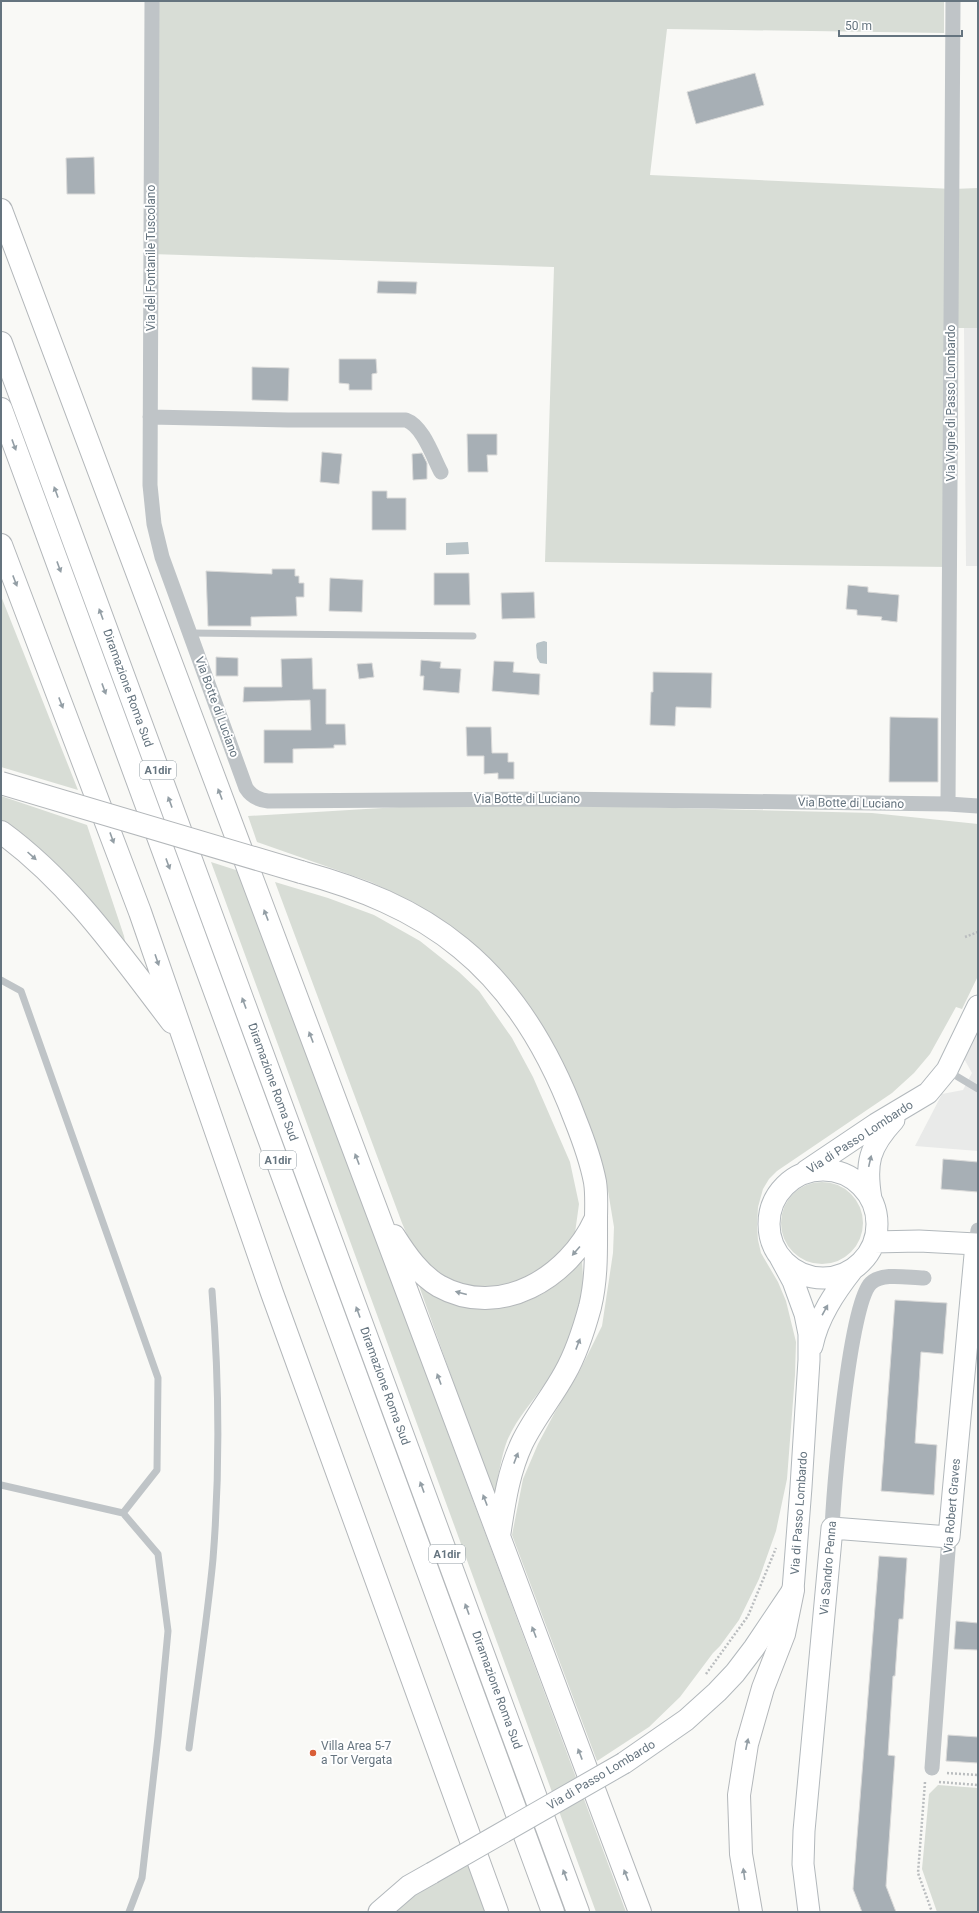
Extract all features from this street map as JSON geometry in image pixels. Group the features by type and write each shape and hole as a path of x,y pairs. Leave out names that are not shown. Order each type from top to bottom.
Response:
{"highway":[{"path":"1,210 640,1912"},
{"name":"Diramazione Roma Sud","path":"1,343 578,1912"},
{"name":"Diramazione Roma Sud","path":"1,409 554,1912"},
{"path":"1,545 140,912 272,1293 497,1912"},
{"path":"1,783 370,894 416,917 462,948 499,986 538,1039 565,1094 582,1138 593,1175 597,1251 594,1283 582,1335 566,1371 535,1419 517,1454 506,1490 499,1537"},
{"path":"1,832 32,856 76,900 108,938 182,1035"},
{"path":"371,1195 379,1213 400,1246 426,1276 444,1288 467,1295 484,1297 501,1297 521,1292 554,1273 568,1261 584,1242 596,1218"},
{"path":"751,1912 748,1902 741,1854 740,1795 747,1744 763,1688 784,1634 793,1590"}],"street":[{"name":"Via del Fontanile Tuscolano","path":"152,1 150,417 150,485 152,514"},
{"name":"Via Vigne di Passo Lombardo","path":"948,804 953,1"},
{"path":"150,417 288,420 406,420 411,422 419,429 441,472"},
{"name":"Via Botte di Luciano","path":"152,514 162,557 246,788 253,796 261,800 557,799 948,804 978,806"},
{"name":"Via di Passo Lombardo","path":"871,1200 868,1172 873,1150 886,1129 917,1100 933,1088 947,1070 978,1006"},
{"name":"Via di Passo Lombardo","path":"803,1173 876,1124 917,1100"},
{"path":"820,1169 839,1172 854,1180 867,1192 871,1200 875,1208 877,1225 874,1242 866,1257 845,1274 828,1278 811,1277 794,1270 780,1257 771,1241 769,1232 769,1214 775,1197 787,1183 803,1173 820,1169"},
{"path":"874,1242 977,1240"},
{"name":"Via Robert Graves","path":"930,1776 949,1537 971,1362 977,1240"},
{"name":"Via di Passo Lombardo","path":"380,1912 409,1886 624,1763 686,1720 717,1692 736,1672 793,1590 809,1360 809,1334 805,1314 794,1280 780,1257"},
{"name":"Via di Passo Lombardo","path":"809,1360 814,1335 822,1317 839,1287 853,1269"},
{"name":"Via Sandro Penna","path":"809,1912 804,1876 804,1842 811,1740 848,1374 863,1296 870,1283 880,1278 924,1278"},
{"path":"832,1528 949,1537"}],"lane":[{"path":"190,633 473,636"},
{"path":"1,980 21,991 158,1378 157,1470 123,1514"},
{"path":"947,1070 978,1089"},
{"path":"189,1748 213,1559 217,1450 217,1374 212,1290"},
{"path":"1,1485 123,1514 158,1554 168,1631 158,1738 142,1878 130,1912"}],"path":[{"path":"965,937 978,932"},
{"path":"932,1912 918,1873 930,1776 932,1772 978,1775"},
{"path":"930,1776 978,1785"}],"shaded area":[{"path":"152,1 944,1 944,33 667,29 650,175 953,189 978,188 978,328 952,328 950,567 545,562 554,267 151,254"},
{"path":"964,328 978,328 978,566 966,566"},
{"path":"468,542 469,554 446,555 446,543"},
{"path":"1,596 78,790 1,767"},
{"path":"544,641 547,642 547,664 540,663 537,658 536,645 537,643"},
{"path":"1,796 87,825 124,936 125,941 123,944 1,822"},
{"path":"596,806 872,813 978,824 978,976 962,1009 956,1007 930,1054 914,1073 892,1093 777,1171 769,1179 763,1189 758,1207 758,1240 761,1253 778,1282 786,1301 796,1342 787,1479 776,1531 759,1579 739,1620 680,1697 649,1727 597,1761 512,1535 523,1479 538,1444 578,1374 602,1326 613,1253 614,1227 608,1191 596,1156 562,1076 450,927 413,902 371,882 257,842 248,816 399,807"},
{"path":"211,862 239,871 626,1912 596,1912"},
{"path":"275,882 328,898 374,915 420,941 459,972 479,991 512,1038 533,1077 570,1162 579,1204 575,1233 551,1267 498,1290 457,1285 423,1263 402,1223"},
{"path":"978,1023 978,1151 915,1146 942,1094 963,1090 972,1073 962,1055"},
{"path":"814,1182 830,1182 845,1189 856,1200 863,1215 863,1231 860,1239 851,1252 838,1261 830,1264 814,1264 799,1257 788,1246 781,1231 781,1215 788,1200 799,1189"},
{"path":"582,1257 583,1280 580,1300 578,1312 570,1336 554,1371 520,1417 511,1433 503,1453 495,1491 492,1491 417,1280 457,1302 469,1306 495,1308 521,1303 546,1292 557,1285"},
{"path":"938,1785 978,1788 978,1912 937,1912 922,1869 929,1794"},
{"path":"468,1863 485,1912 391,1912 414,1894"}],"building":[{"path":"755,73 764,105 696,124 687,92"},
{"path":"94,157 95,194 67,194 66,158"},
{"path":"378,281 417,282 416,294 377,293"},
{"path":"339,359 376,359 377,373 372,374 372,390 349,390 349,384 339,383"},
{"path":"252,367 289,368 288,401 252,400"},
{"path":"467,434 497,434 497,455 487,455 488,472 468,472"},
{"path":"322,452 342,454 339,484 320,482"},
{"path":"422,453 427,463 427,479 413,480 412,454"},
{"path":"372,491 387,491 387,498 406,498 406,530 372,530"},
{"path":"272,569 295,569 295,576 299,576 299,583 304,583 304,597 296,597 297,616 251,617 251,626 208,626 206,571 272,574"},
{"path":"434,573 469,573 470,605 434,605"},
{"path":"330,578 363,580 362,612 329,611"},
{"path":"848,585 868,587 868,592 899,595 897,622 881,620 882,617 857,615 857,610 846,609"},
{"path":"534,592 535,618 502,619 501,593"},
{"path":"216,657 238,658 238,676 216,676"},
{"path":"312,658 313,689 326,689 326,724 345,724 346,745 334,745 334,748 293,749 293,763 264,763 264,730 311,730 310,700 243,702 244,687 282,687 281,659"},
{"path":"421,660 441,662 440,668 461,669 459,693 423,690 424,676 420,676"},
{"path":"494,661 514,662 513,672 540,674 539,695 492,691"},
{"path":"372,663 374,677 359,679 357,664"},
{"path":"653,672 712,673 711,708 676,707 675,726 650,725"},
{"path":"890,717 938,718 938,782 889,782"},
{"path":"466,727 491,727 492,753 508,753 508,762 514,762 514,779 498,779 498,773 484,774 484,756 467,756"},
{"path":"943,1159 978,1162 978,1192 941,1189"},
{"path":"895,1300 947,1303 943,1354 921,1352 915,1443 937,1445 934,1495 881,1491"},
{"path":"879,1556 907,1558 903,1619 899,1619 895,1676 893,1676 888,1755 895,1756 886,1886 896,1912 862,1912 853,1889"},
{"path":"956,1621 978,1623 978,1650 954,1649"},
{"path":"948,1735 978,1737 978,1763 946,1761"}],"place":[{"name":"Villa Area 5-7 a Tor Vergata","path":"313,1753"}]}
